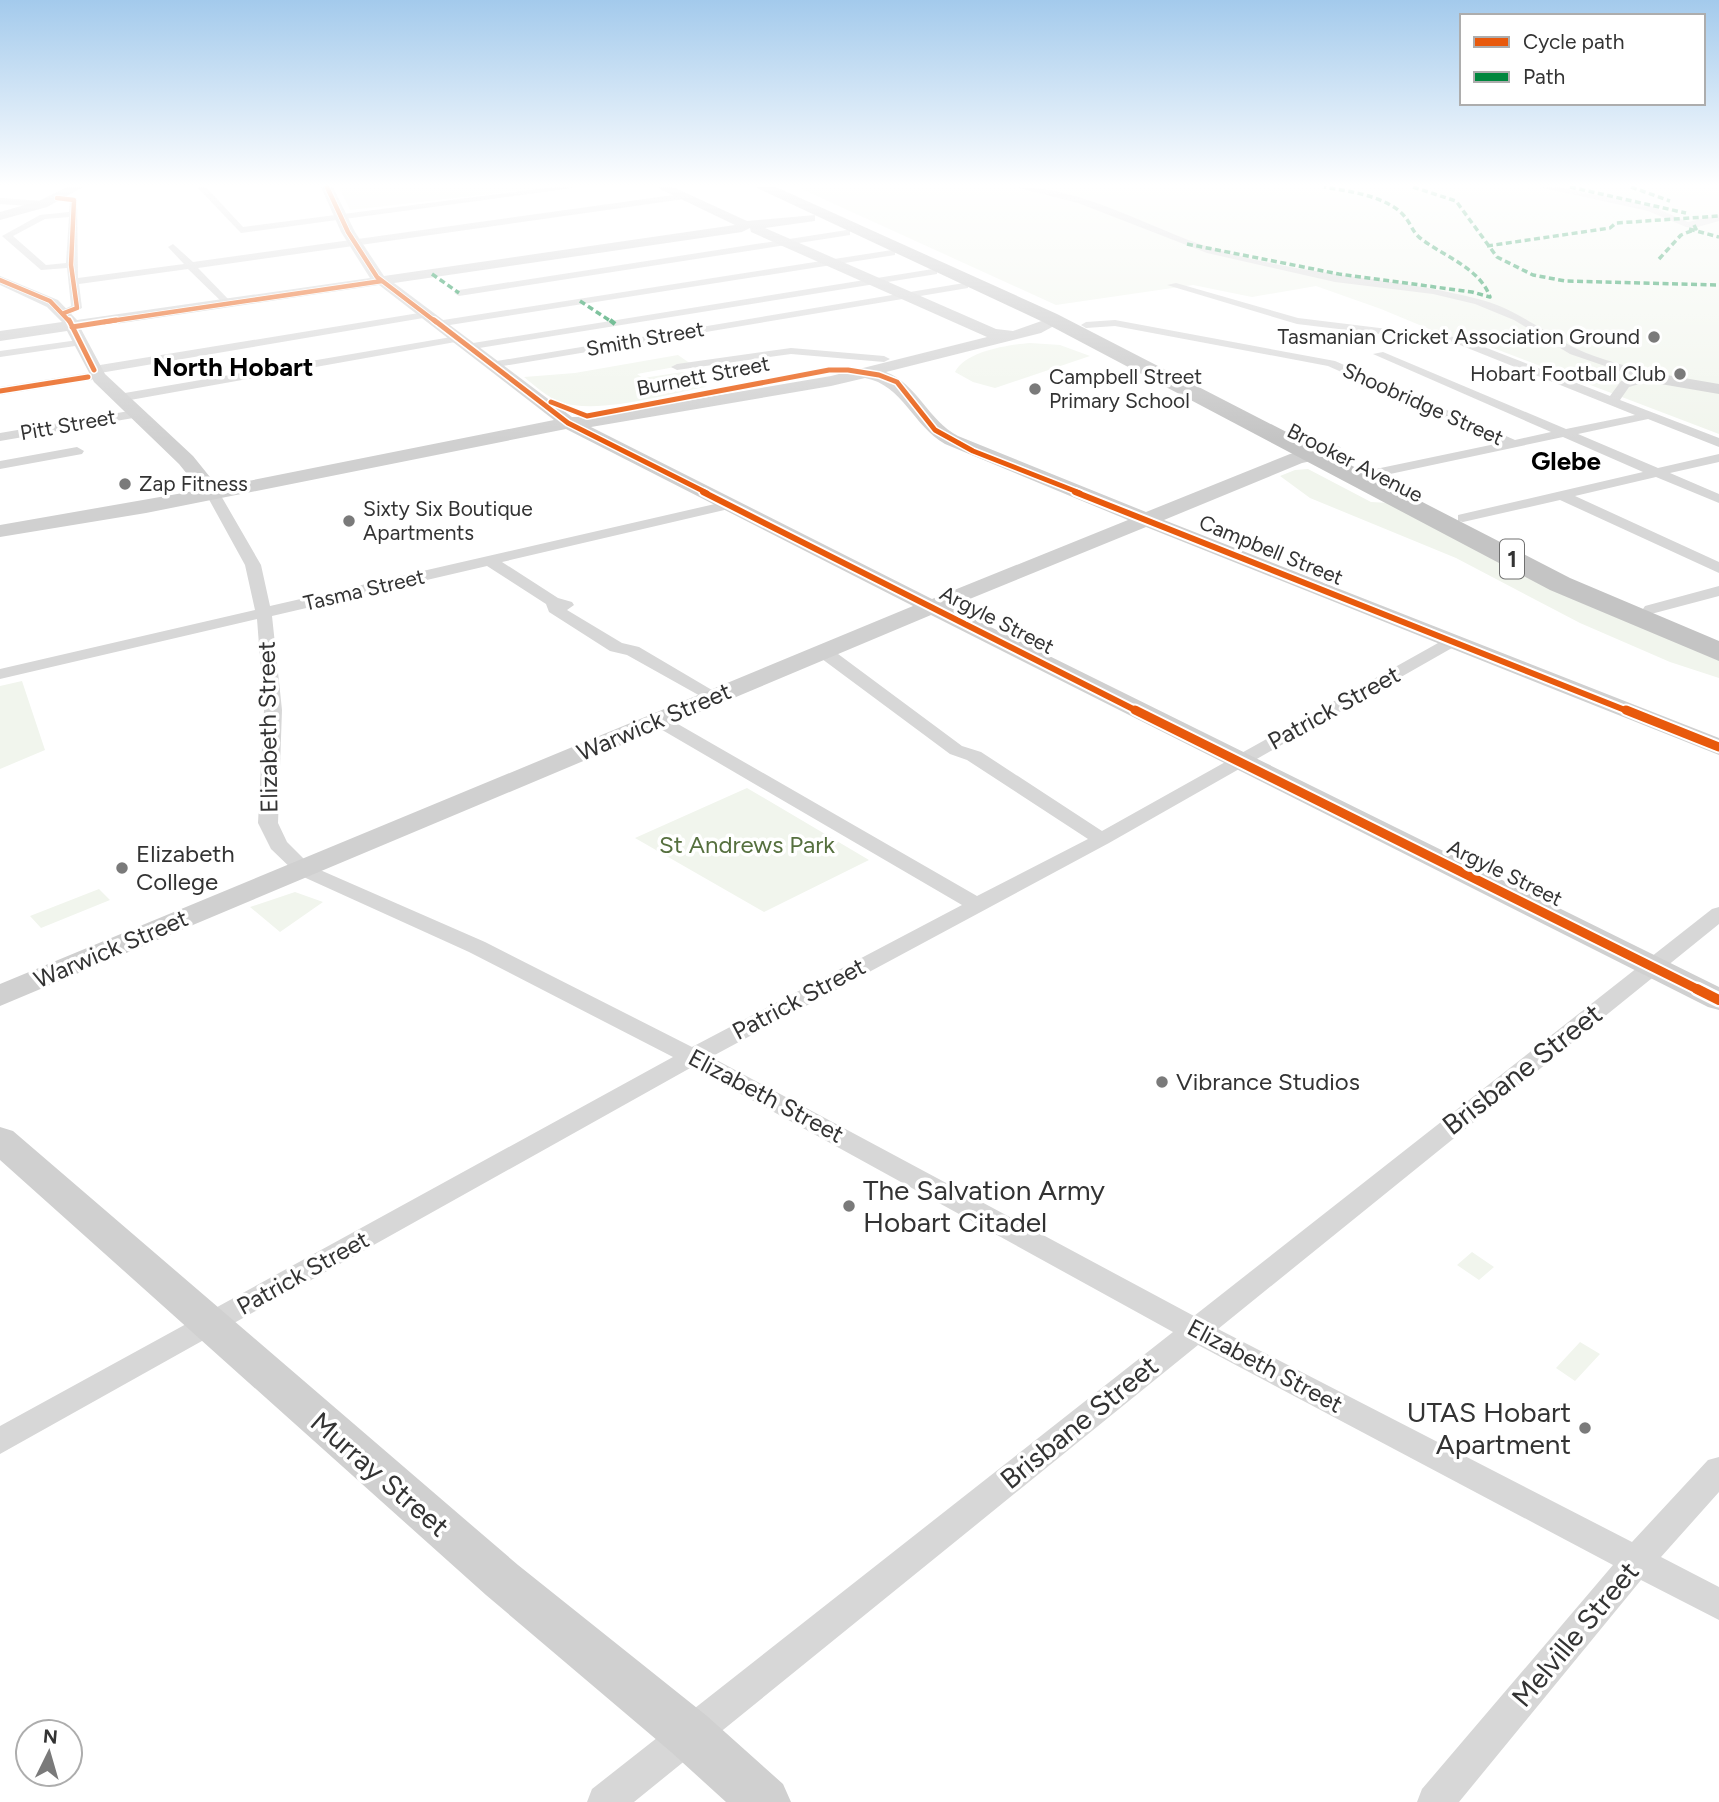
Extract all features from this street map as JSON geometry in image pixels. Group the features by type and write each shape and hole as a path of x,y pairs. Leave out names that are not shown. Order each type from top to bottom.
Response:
{"highway":[{"name":"1","path":"921,271 1019,329"},
{"name":"1","path":"970,271 994,282"},
{"path":"994,282 1007,292 1056,318 1019,329"},
{"name":"Brooker Avenue","path":"994,282 1322,454 1376,473 1651,609 1719,637"},
{"path":"1019,329 1072,324 1136,352"},
{"name":"Brooker Avenue","path":"1019,329 1082,330 1136,352 1560,584 1719,652"}],"main road":[{"name":"Argyle Street","path":"375,271 382,281 520,388 728,505 1719,1000"},
{"path":"0,336 68,320 227,304 450,271"},
{"path":"850,271 975,326 1019,329"},
{"path":"0,280 56,306 68,320"},
{"name":"Elizabeth Street","path":"68,320 95,374 186,460 213,494"},
{"name":"Burnett Street","path":"577,420 696,405 868,372 960,348 1019,329"},
{"name":"Burnett Street","path":"0,531 213,494 841,364 884,359 1019,329"},
{"path":"841,364 897,382 960,348"},
{"path":"1649,377 1719,389"},
{"name":"Campbell Street","path":"897,382 922,417 944,437 973,451 1719,747"},
{"name":"Warwick Street","path":"0,996 711,697 1297,458 1322,454"},
{"name":"Burnett Street","path":"0,539 130,513 146,507"},
{"name":"Murray Street","path":"0,1140 502,1580 689,1734 765,1802"}],"street":[{"path":"68,320 77,308 72,271"},
{"path":"73,282 153,271"},
{"path":"196,271 227,304"},
{"path":"460,293 602,271"},
{"path":"679,271 701,282"},
{"path":"0,391 431,319 771,271"},
{"path":"1300,271 1335,279 1433,291 1479,302 1518,318 1574,352 1649,377"},
{"path":"119,398 933,272"},
{"path":"1172,285 1297,321 1450,338 1613,399 1719,443"},
{"name":"Smith Street","path":"491,365 964,286"},
{"name":"Shoobridge Street","path":"1082,330 1115,323 1331,363 1513,444"},
{"path":"0,354 78,344"},
{"path":"677,367 791,351 841,364"},
{"path":"1379,354 1719,499"},
{"path":"1613,399 1620,395 1619,390 1625,384 1649,377"},
{"name":"Pitt Street","path":"0,437 135,414"},
{"path":"1376,473 1651,415"},
{"path":"4,464 77,452"},
{"path":"1463,518 1719,458"},
{"name":"Elizabeth Street","path":"213,494 253,565 265,612 273,710 268,823 278,845 304,870 477,947 692,1056 1195,1330 1719,1604"},
{"path":"1561,495 1719,568"},
{"name":"Tasma Street","path":"0,674 728,505"},
{"path":"490,561 553,602 555,609 616,647 633,650 711,697"},
{"path":"1651,609 1719,592"},
{"name":"Patrick Street","path":"0,1441 692,1056 1102,839 1454,641"},
{"path":"829,649 956,750 974,757 1102,839"},
{"path":"658,720 977,905"},
{"name":"Brisbane Street","path":"605,1802 1719,913"},
{"name":"Melville Street","path":"1435,1802 1637,1560 1719,1470"}],"green space":[{"path":"982,271 1719,271 1719,434 1475,341 1446,336 1316,286 1252,297 1193,285 1056,305"},
{"path":"1030,343 1060,345 1090,356 995,388 973,382 955,372 960,365 978,354"},
{"path":"678,355 691,364 637,374 643,378 683,372 706,387 613,405 594,406 555,400 524,377 575,373"},
{"path":"1308,469 1371,502 1390,503 1719,659 1719,678 1670,662 1580,623 1456,558 1310,498 1280,476 1295,470"},
{"path":"22,681 45,750 0,769 0,686"},
{"name":"St Andrews Park","path":"747,788 869,860 764,912 635,838"},
{"path":"99,889 110,900 41,928 30,916"},
{"path":"295,892 323,902 280,932 250,907"},
{"path":"1472,1252 1494,1267 1479,1280 1457,1265"},
{"path":"1580,1342 1600,1354 1575,1381 1556,1368"}],"marked path":[{"path":"1324,271 1472,292 1490,297 1487,288 1469,271"},
{"path":"1525,271 1565,281 1719,285"},
{"path":"432,274 459,293"},
{"path":"580,301 615,324"}],"cycle path":[{"path":"64,313 77,308 72,271"},
{"path":"373,271 377,277 568,423 1157,721 1719,1000"},
{"path":"0,280 34,293 57,306 71,325 94,370"},
{"path":"72,327 382,281"},
{"path":"551,402 587,416 829,370 879,375 897,382 935,430 973,451 1719,747"},
{"path":"0,391 88,377"}],"place":[{"name":"Tasmanian Cricket Association Ground","path":"1654,337"},
{"name":"Hobart Football Club","path":"1680,374"},
{"name":"Campbell Street Primary School","path":"1035,389"},
{"name":"Zap Fitness","path":"125,484"},
{"name":"Sixty Six Boutique Apartments","path":"349,521"},
{"name":"Elizabeth College","path":"122,868"},
{"name":"Vibrance Studios","path":"1162,1082"},
{"name":"The Salvation Army Hobart Citadel","path":"849,1206"},
{"name":"UTAS Hobart Apartment","path":"1585,1428"}],"district":[{"name":"North Hobart","path":"233,367"},
{"name":"Glebe","path":"1566,461"}]}
